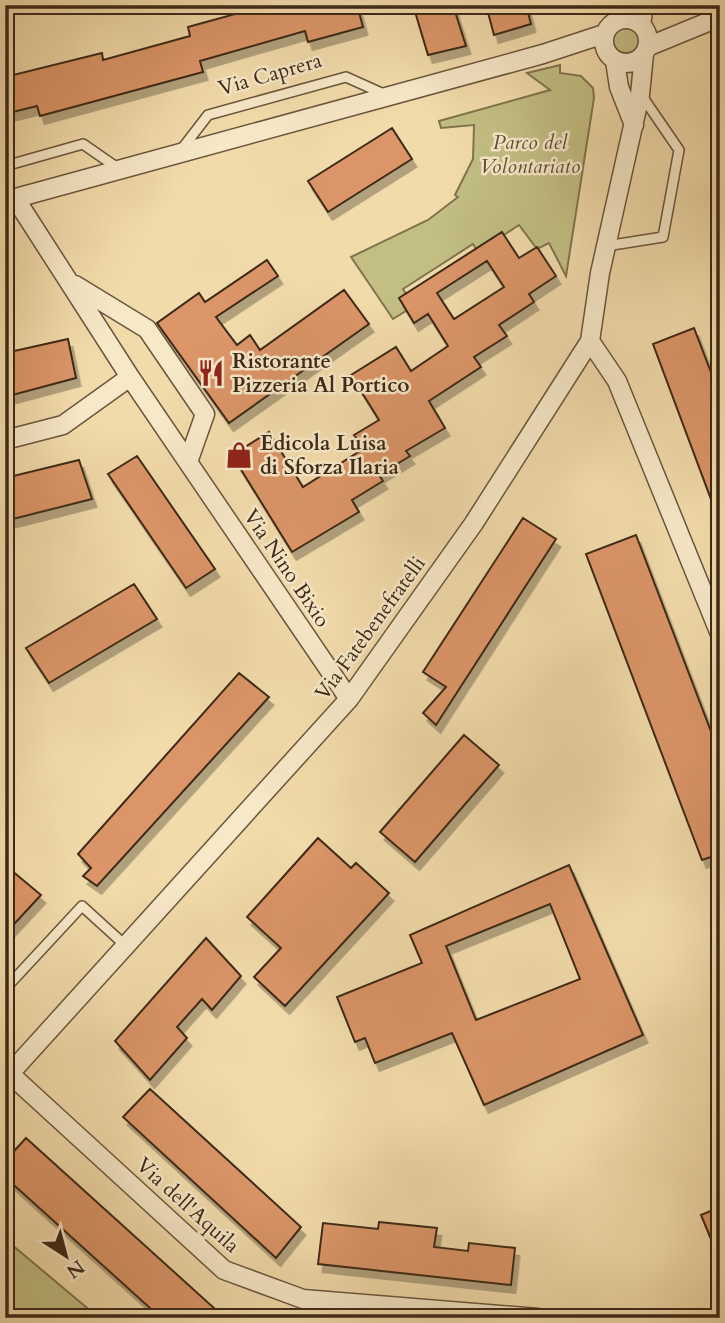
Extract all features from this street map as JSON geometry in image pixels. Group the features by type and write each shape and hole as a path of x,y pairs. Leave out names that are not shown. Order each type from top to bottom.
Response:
{"street":[{"path":"623,5 609,28 604,49 612,58 634,125"},
{"name":"Via Fatebenefratelli","path":"7,1076 349,699 474,523 590,341 606,246 640,94 645,40 644,5"},
{"path":"543,54 590,50 634,62 645,40 720,17"},
{"path":"10,199 543,54 628,19 645,40"},
{"name":"Via Nino Bixio","path":"10,199 72,283 130,377 349,699"},
{"name":"Via Nino Bixio","path":"72,283 147,329 205,414 188,462"},
{"path":"590,341 617,381 720,634"},
{"path":"5,440 63,425 130,377"},
{"name":"Via dell'Aquila","path":"7,1076 224,1270 303,1299 538,1318"}],"lane":[{"name":"Via Caprera","path":"179,153 208,115 346,77 388,95"},
{"path":"606,246 663,237 679,150 640,94"},
{"path":"5,166 83,145 119,169"},
{"path":"5,989 82,906 126,946"}],"green space":[{"path":"626,25 636,29 640,39 636,49 626,53 616,49 612,39 616,29"},
{"name":"Parco del Volontariato","path":"560,65 560,73 581,76 593,88 594,98 566,276 549,243 537,249 519,225 478,252 473,244 403,289 414,306 393,319 351,257 428,220 458,197 455,195 473,159 474,125 441,128 439,121 550,90 527,73"},
{"path":"5,1239 99,1318 5,1318"}],"building":[{"path":"268,5 357,5 363,27 308,42 305,31 200,61 203,72 40,116 37,106 5,114 5,77 102,53 103,60 190,36 188,27"},
{"path":"413,5 453,5 466,46 428,55"},
{"path":"486,5 526,5 531,24 494,35"},
{"path":"392,128 412,159 328,212 308,181"},
{"path":"502,232 519,258 537,247 556,276 529,294 534,302 499,325 507,336 474,357 481,367 429,401 445,428 406,451 410,456 379,475 383,481 352,500 359,512 292,552 232,455 269,432 303,487 363,449 354,435 379,420 351,375 396,347 411,371 448,346 428,314 414,323 399,298","holes":["487,261 504,287 454,319 437,293"]},
{"path":"267,260 278,276 216,317 237,345 250,335 260,350 344,290 369,324 229,423 157,323 199,293 205,302"},
{"path":"694,328 720,396 718,518 653,344"},
{"path":"68,339 76,378 5,397 5,353"},
{"path":"137,456 215,569 186,588 108,474"},
{"path":"79,460 92,499 5,521 5,478"},
{"path":"523,518 556,539 436,725 423,713 446,687 423,672"},
{"path":"636,535 720,755 720,854 702,860 586,554"},
{"path":"134,584 157,619 49,683 26,648"},
{"path":"239,673 269,697 97,886 83,876 91,868 78,854"},
{"path":"464,735 499,765 415,862 380,832"},
{"path":"318,838 351,868 356,863 389,893 285,1006 254,977 281,948 247,917"},
{"path":"5,865 41,895 5,934"},
{"path":"569,865 643,1035 484,1105 452,1033 375,1063 365,1038 355,1042 337,997 422,963 410,935","holes":["550,904 580,979 476,1020 446,946"]},
{"path":"206,938 241,976 212,1010 202,999 177,1027 187,1038 150,1080 115,1041"},
{"path":"150,1089 301,1227 276,1258 123,1117"},
{"path":"26,1138 225,1318 161,1318 5,1177 5,1161"},
{"path":"720,1207 720,1261 701,1215"},
{"path":"379,1222 437,1228 434,1247 468,1251 469,1243 515,1248 511,1285 318,1264 323,1223 378,1229"}],"place":[{"name":"Ristorante Pizzeria Al Portico","path":"211,373"},
{"name":"Edicola Luisa di Sforza Ilaria","path":"239,455"}]}
